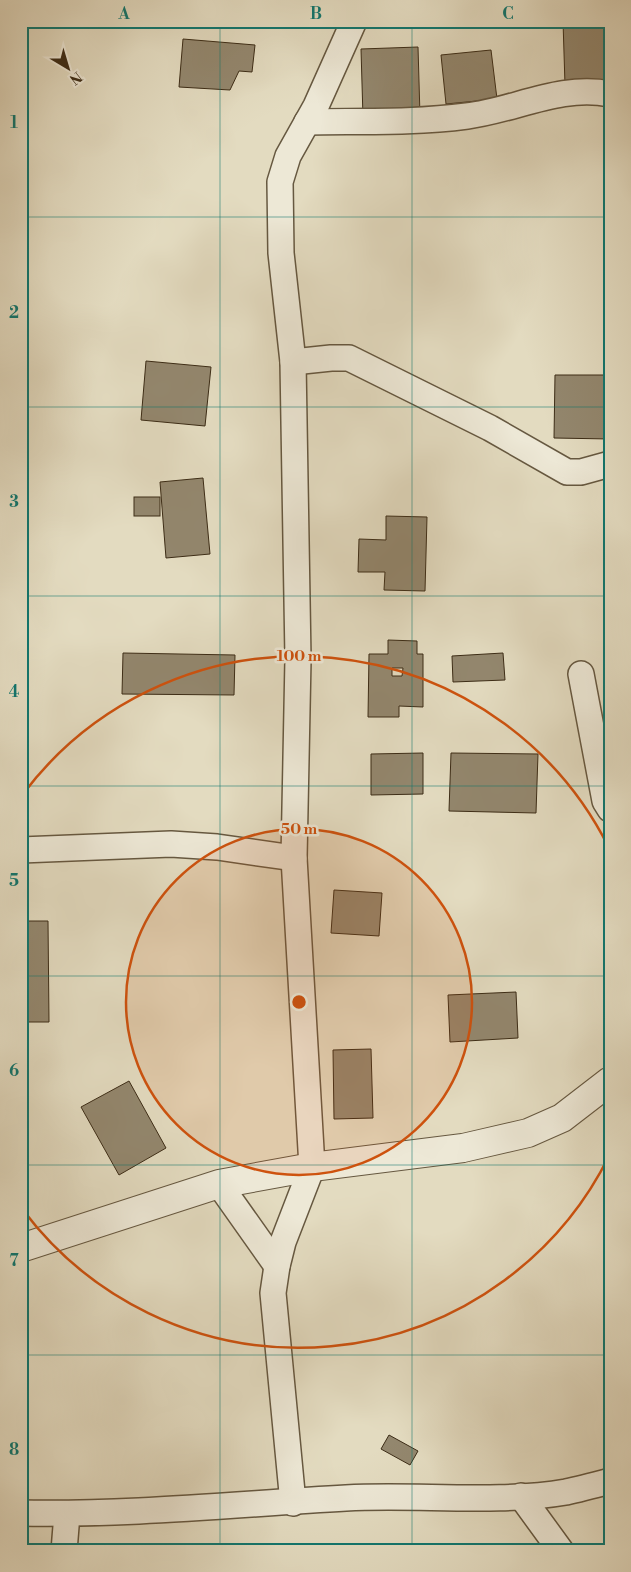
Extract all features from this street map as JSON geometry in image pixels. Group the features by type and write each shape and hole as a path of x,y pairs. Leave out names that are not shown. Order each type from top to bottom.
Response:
{"street":[{"path":"293,1503 275,1332 274,1294 277,1266 283,1242 312,1166 294,858 298,659 293,362 281,253 280,182 288,156 344,48 354,21"},
{"path":"307,122 451,118 469,116 572,92 596,91 610,94"},
{"path":"293,362 349,358 490,428 568,472 580,472 610,464"},
{"path":"581,674 605,801 610,809"},
{"path":"21,850 170,844 217,847 294,858"},
{"path":"21,1248 219,1184 312,1166 463,1148 528,1133 562,1118 610,1082"},
{"path":"219,1184 277,1266"},
{"path":"21,1513 67,1514 293,1503 347,1498 522,1496 565,1492 610,1481"},
{"path":"522,1496 560,1551"},
{"path":"64,1551 67,1514"}],"building":[{"path":"563,21 608,21 610,83 565,85"},
{"path":"183,39 255,45 252,72 239,71 230,90 179,87"},
{"path":"418,47 420,116 363,118 361,49"},
{"path":"491,50 497,99 446,104 441,55"},
{"path":"146,361 211,367 205,426 141,420"},
{"path":"555,375 610,375 610,439 554,438"},
{"path":"203,478 210,554 166,558 160,482"},
{"path":"134,497 160,497 160,516 134,516"},
{"path":"386,516 427,517 425,591 384,590 385,572 358,572 359,539 386,540"},
{"path":"388,640 417,641 417,654 423,654 423,707 399,706 399,717 368,717 369,654 388,654","holes":["392,668 403,668 402,676 392,676"]},
{"path":"123,653 235,655 234,695 122,694"},
{"path":"503,653 505,680 453,682 452,656"},
{"path":"423,753 423,794 371,795 371,754"},
{"path":"451,753 538,754 536,813 449,811"},
{"path":"334,890 382,893 379,936 331,933"},
{"path":"21,921 48,921 49,1022 21,1022"},
{"path":"516,992 518,1038 450,1042 448,995"},
{"path":"371,1049 373,1118 334,1119 333,1050"},
{"path":"129,1081 166,1148 119,1175 81,1107"},
{"path":"389,1435 418,1451 410,1465 381,1449"},
{"path":"243,1544 243,1551 219,1551 219,1545"}]}
